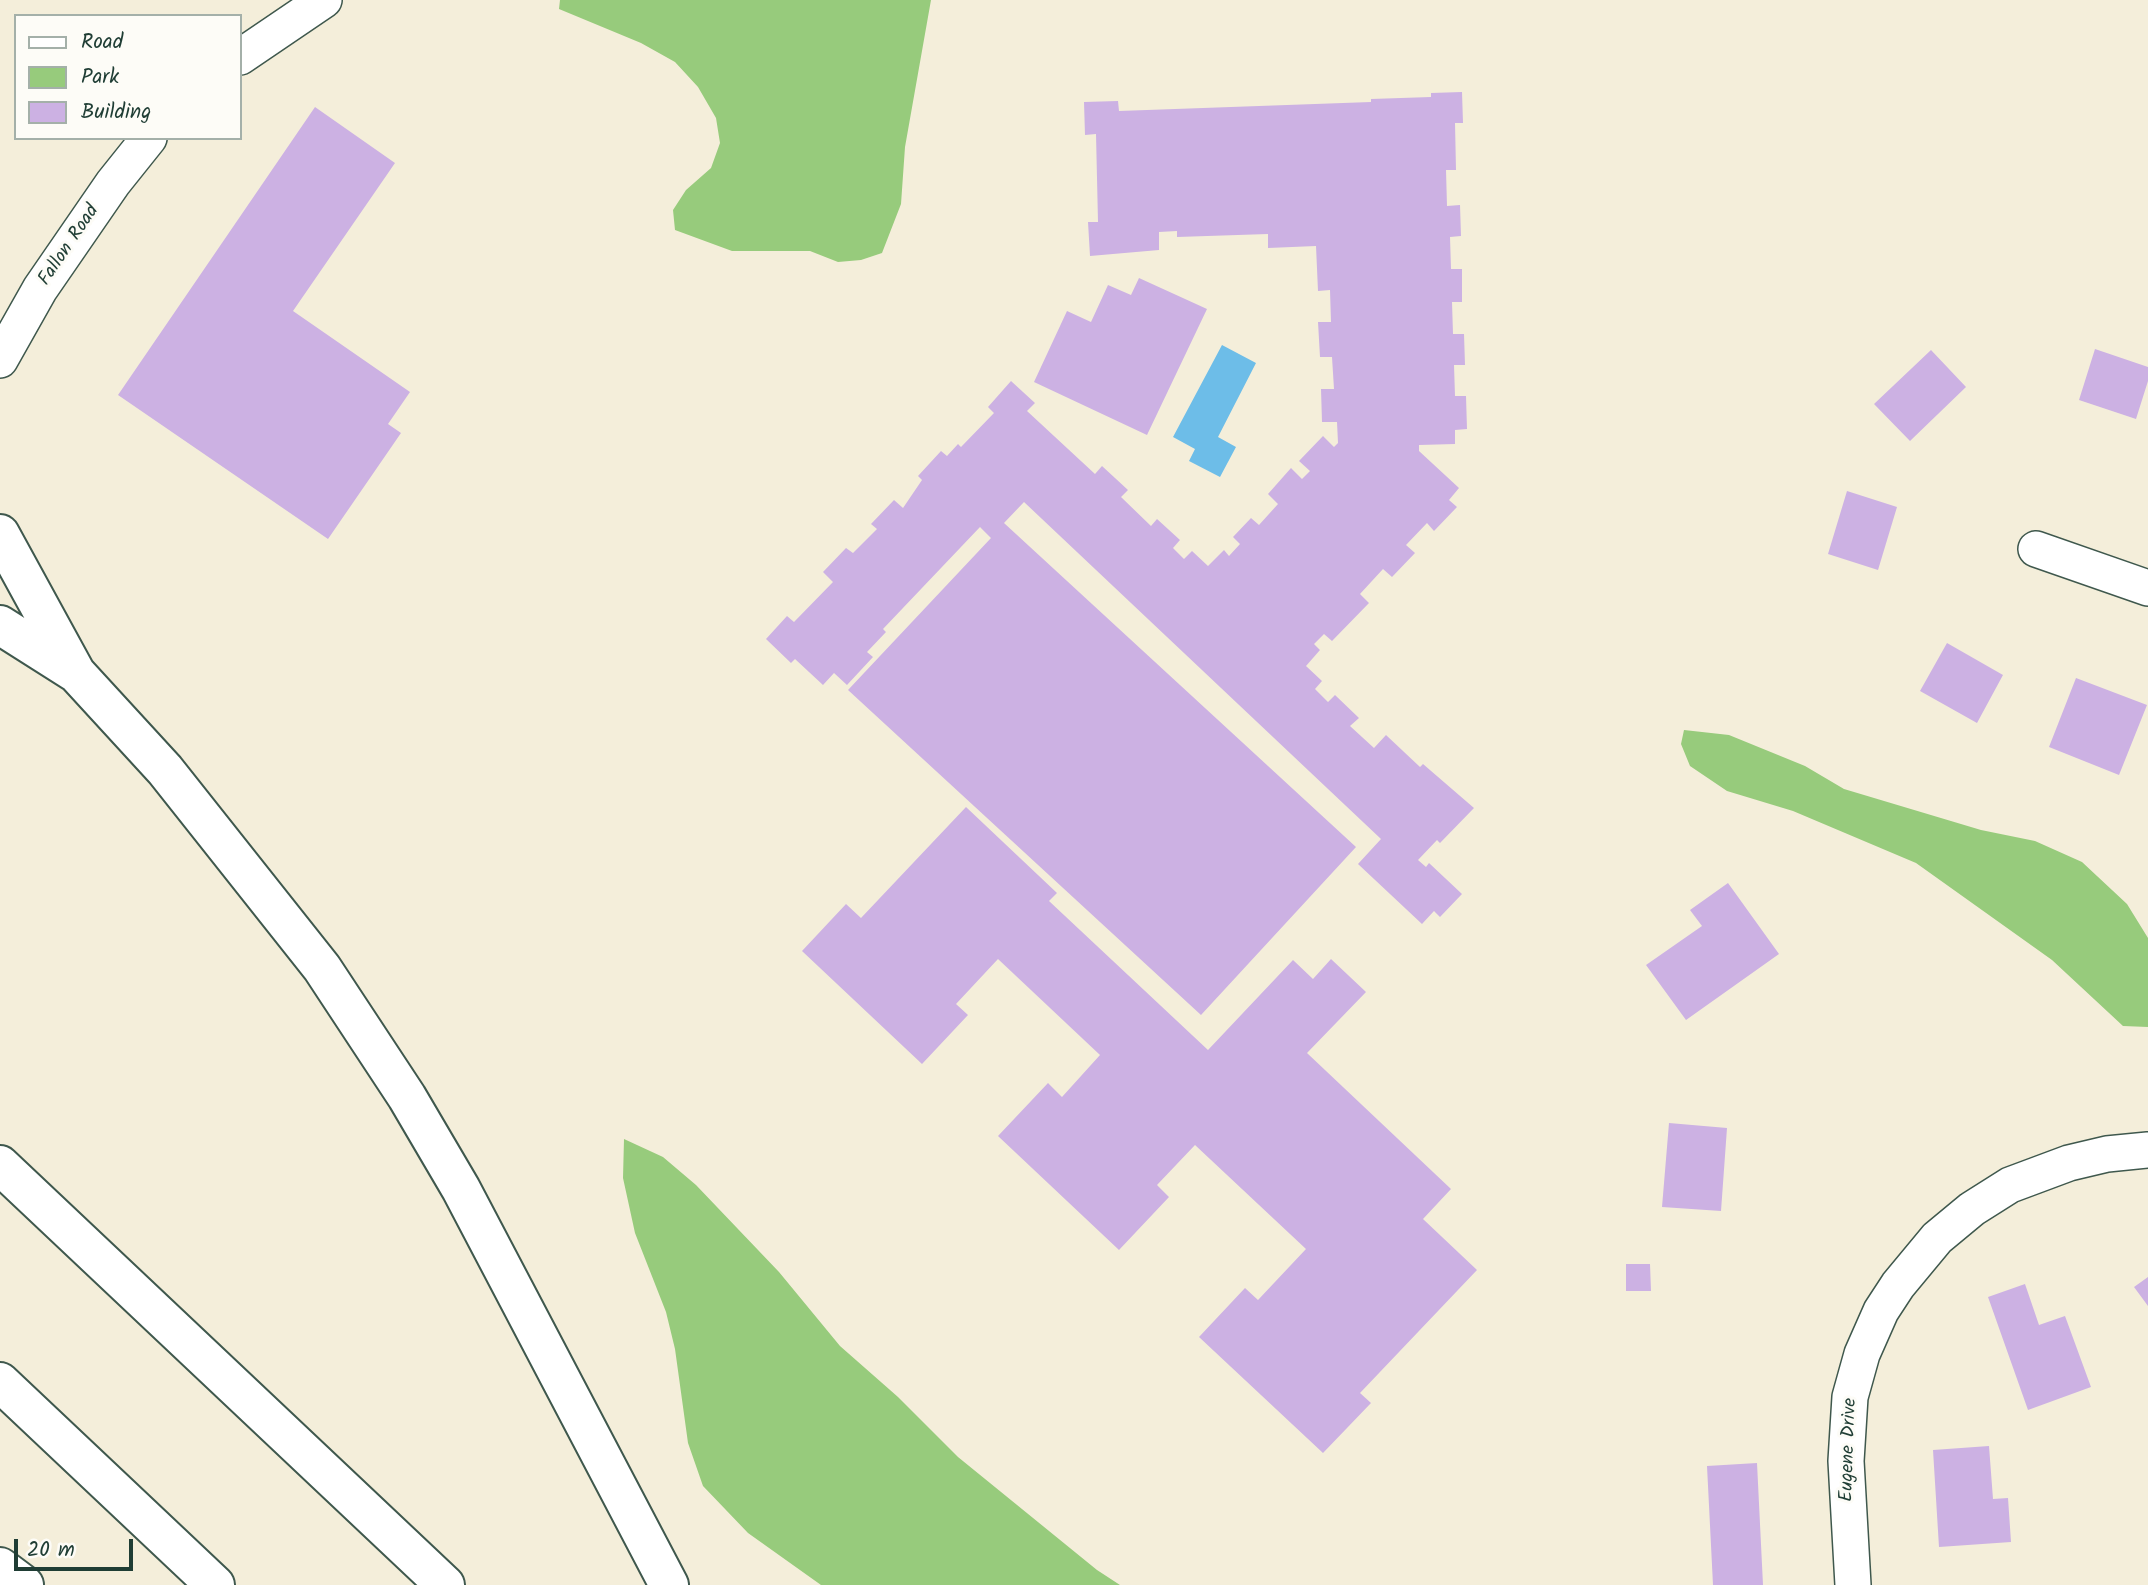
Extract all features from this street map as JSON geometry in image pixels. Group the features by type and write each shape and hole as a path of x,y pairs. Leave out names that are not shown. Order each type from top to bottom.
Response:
{"highway":[{"path":"0,534 76,673 165,770 323,968 407,1097 467,1200 668,1585"},
{"path":"0,625 76,673"},
{"path":"0,1165 445,1585"},
{"path":"0,1382 215,1585"},
{"path":"0,1567 24,1585"}],"street":[{"path":"242,56 324,0"},
{"name":"Fallon Road","path":"0,360 40,289 113,183 147,140"},
{"path":"2036,549 2148,588"},
{"name":"Eugene Drive","path":"1853,1585 1846,1461 1855,1375 1881,1311 1898,1284 1920,1255 1955,1223 1991,1196 2031,1175 2107,1154 2148,1150"}],"green space":[{"path":"560,0 931,0 905,147 901,204 882,253 861,260 838,262 810,251 732,251 675,230 673,210 686,190 711,168 720,143 716,118 698,87 675,62 641,43 559,9"},
{"path":"1684,730 1729,735 1805,766 1844,789 1981,830 2035,841 2082,862 2127,904 2148,938 2148,1027 2123,1026 2052,960 1916,863 1793,811 1727,791 1690,766 1681,744"},
{"path":"624,1139 663,1157 696,1185 779,1272 840,1346 898,1397 958,1457 1097,1570 1120,1585 821,1585 748,1533 703,1486 688,1443 675,1349 666,1312 635,1233 623,1178"}],"water":[{"path":"1222,345 1256,363 1218,437 1236,447 1220,477 1189,461 1195,449 1173,437"}],"building":[{"path":"1462,92 1463,123 1455,123 1456,170 1446,170 1447,206 1460,205 1461,236 1450,237 1451,269 1462,269 1462,302 1452,302 1453,334 1464,334 1465,365 1454,365 1455,396 1466,396 1467,429 1455,430 1455,444 1419,445 1419,451 1459,488 1449,500 1457,507 1434,531 1427,523 1406,545 1415,553 1392,577 1383,569 1360,594 1369,603 1332,641 1324,634 1314,644 1320,650 1306,666 1322,681 1315,689 1328,702 1335,695 1359,718 1350,726 1374,748 1386,735 1420,767 1423,764 1474,808 1440,843 1437,840 1418,860 1426,867 1429,863 1462,894 1440,917 1434,911 1422,924 1358,864 1381,839 1024,502 1004,523 1356,847 1201,1015 848,690 991,538 980,527 883,629 886,632 867,652 873,657 847,685 834,673 823,685 795,659 791,663 766,639 787,616 794,622 833,582 823,572 846,548 853,553 877,529 871,524 894,500 903,508 922,480 918,476 941,451 947,456 958,444 961,447 994,413 988,407 1011,381 1035,403 1027,411 1095,474 1102,466 1128,490 1121,497 1151,526 1157,519 1180,540 1173,548 1184,559 1192,551 1208,566 1224,550 1229,556 1240,544 1233,537 1251,518 1259,525 1278,504 1268,494 1291,468 1302,479 1310,471 1299,461 1323,436 1334,447 1338,443 1337,422 1322,422 1321,389 1334,389 1332,357 1320,357 1318,322 1331,322 1330,290 1318,291 1316,246 1268,248 1268,234 1177,237 1177,231 1159,232 1159,250 1090,256 1088,222 1098,222 1096,134 1085,135 1084,102 1118,101 1119,111 1371,102 1371,99 1431,97 1431,93"},
{"path":"315,107 395,163 293,311 410,392 388,424 401,433 328,539 118,395"},
{"path":"1139,278 1207,309 1147,435 1034,382 1067,311 1091,322 1108,285 1131,295"},
{"path":"2095,349 2148,367 2148,381 2136,419 2079,400"},
{"path":"1931,350 1966,387 1910,441 1874,404"},
{"path":"1847,491 1897,507 1878,570 1828,554"},
{"path":"1947,643 2003,675 1977,723 1920,691"},
{"path":"2076,678 2147,705 2119,775 2049,747"},
{"path":"966,807 1057,893 1049,901 1208,1050 1293,960 1313,979 1331,959 1366,992 1307,1053 1451,1189 1423,1219 1477,1270 1360,1393 1371,1403 1323,1453 1199,1337 1245,1288 1258,1300 1306,1249 1195,1145 1157,1185 1169,1197 1119,1250 998,1136 1048,1083 1062,1097 1100,1055 998,959 956,1004 968,1015 922,1064 802,951 846,904 861,918"},
{"path":"1728,883 1779,954 1686,1020 1646,965 1702,926 1690,910"},
{"path":"1669,1123 1727,1128 1721,1211 1662,1207"},
{"path":"1626,1264 1650,1264 1651,1291 1626,1291"},
{"path":"2148,1277 2148,1306 2134,1287"},
{"path":"2025,1284 2039,1325 2065,1316 2091,1387 2028,1410 1988,1297"},
{"path":"1989,1446 1993,1499 2008,1498 2011,1542 1939,1547 1933,1450"},
{"path":"1757,1463 1763,1585 1713,1585 1707,1466"}]}
